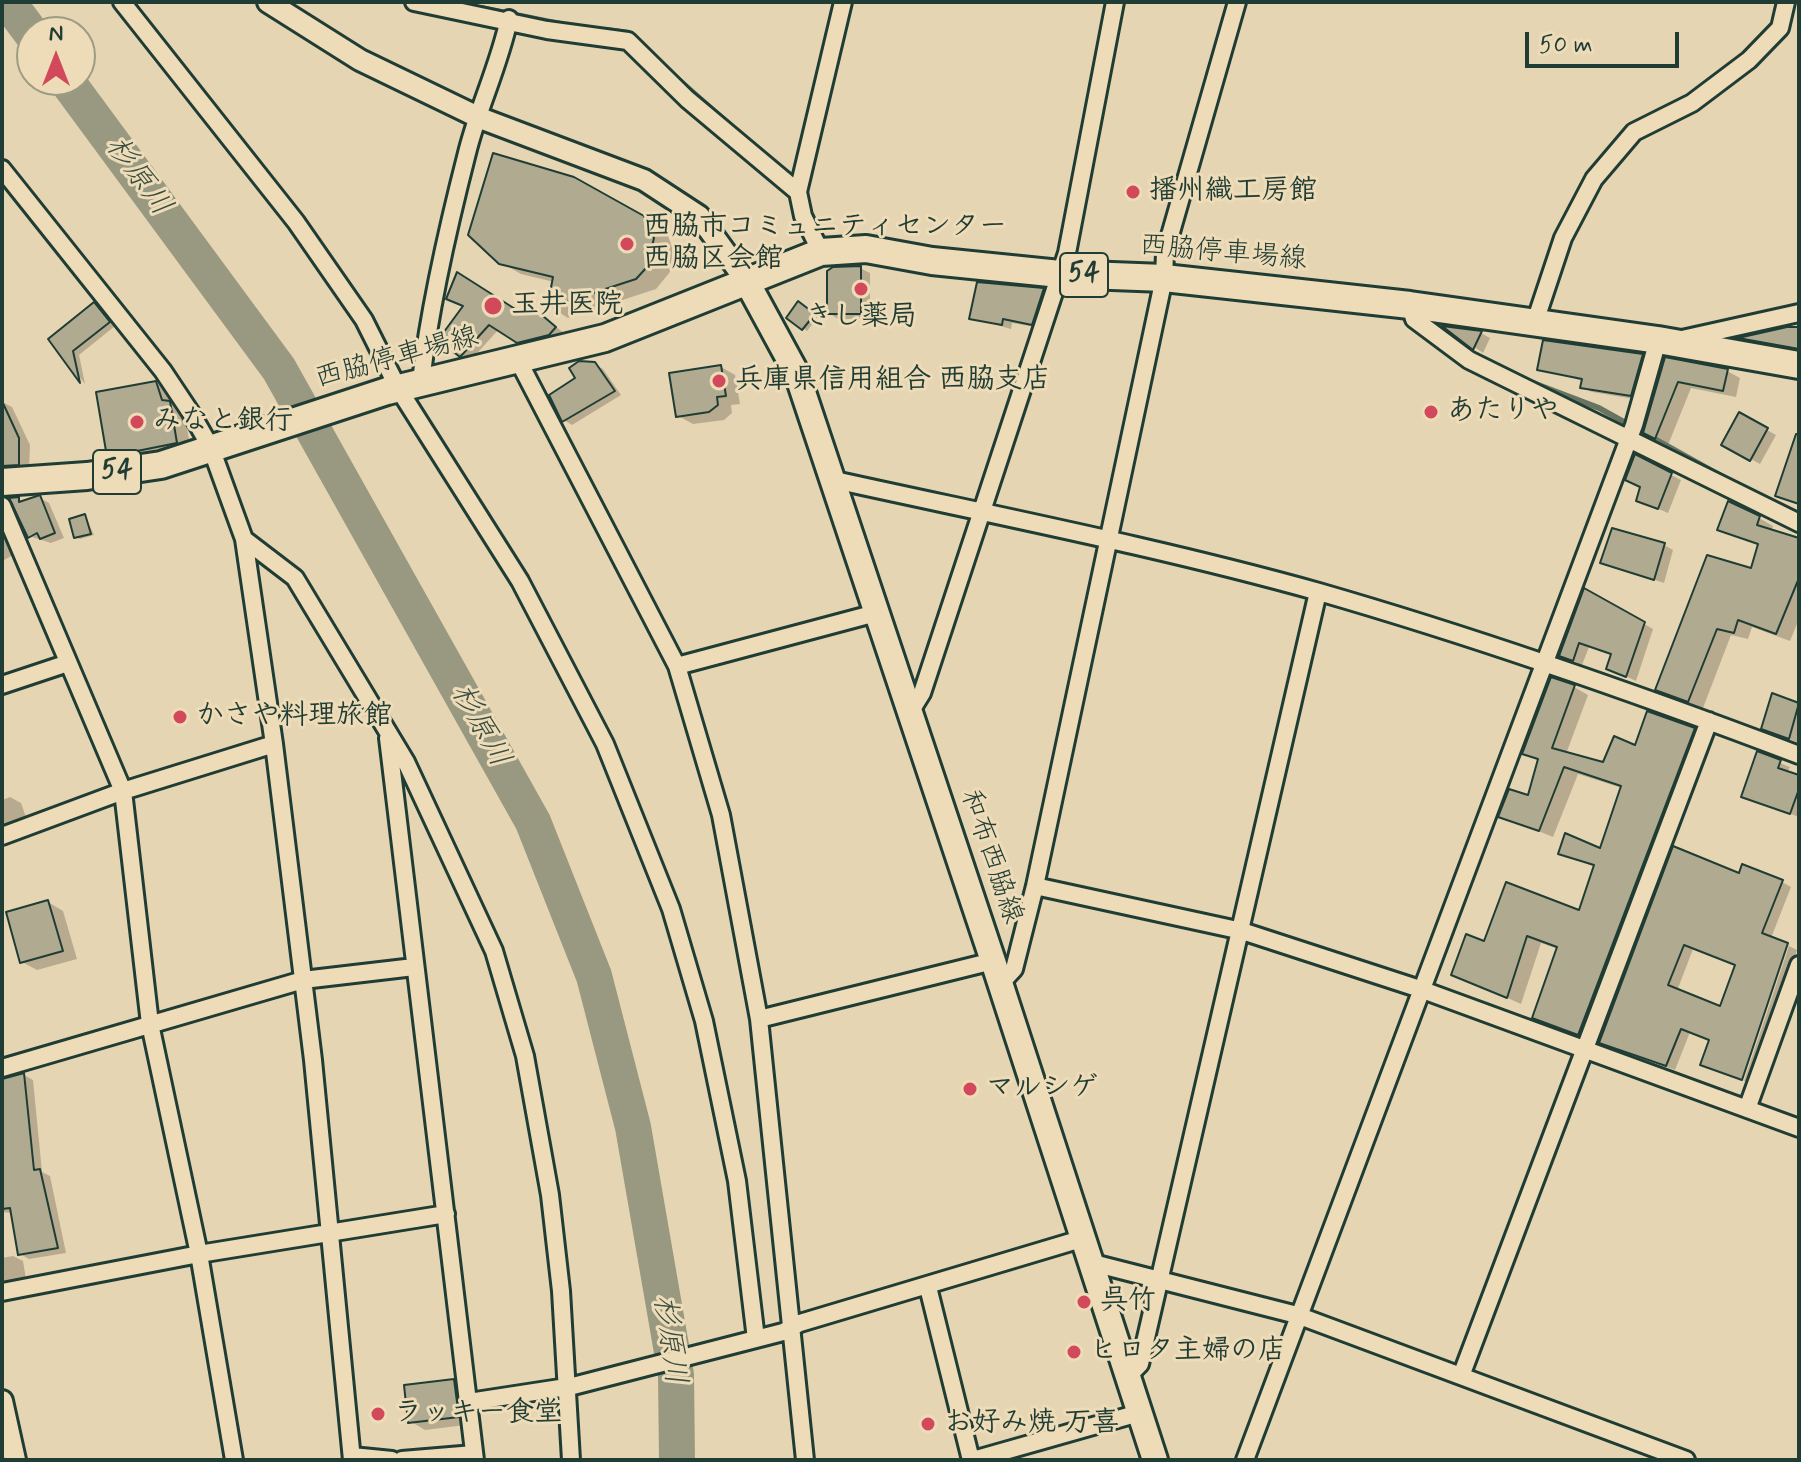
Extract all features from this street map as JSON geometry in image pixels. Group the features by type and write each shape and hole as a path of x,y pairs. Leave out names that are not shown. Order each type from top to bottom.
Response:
{"main road":[{"name":"西脇停車場線","path":"2,482 87,476 161,465 402,386 605,338 821,252 866,249 932,261 1060,274 1164,278 1410,305 1663,341 1799,365"},
{"name":"和布西脇線","path":"747,282 797,374 997,972 1155,1460"}],"street":[{"path":"122,2 296,222 364,320 520,581 605,744 671,909 704,1021 737,1181 753,1339"},
{"path":"268,2 360,60 480,118 644,180 699,216 747,282"},
{"path":"414,2 509,19 547,30 628,41 687,99 798,192"},
{"path":"821,252 803,216 798,192 843,2"},
{"path":"909,714 922,693 984,513 1060,274 1115,2"},
{"path":"759,1019 1014,969 1110,540 1164,278 1165,253 1237,2"},
{"path":"1535,322 1563,238 1594,179 1634,132 1692,103 1749,60 1780,28 1786,2"},
{"path":"402,386 425,347 468,150 509,19"},
{"path":"4,175 220,445 244,539 274,744 303,980 352,1458 392,1460"},
{"path":"1410,305 1414,319 1469,360 1632,431 1799,523"},
{"path":"1245,1460 1632,431 1663,341 1799,313"},
{"path":"518,360 677,666 721,815 759,1019 805,1460"},
{"path":"830,479 1110,540 1318,592 1585,674 1799,755"},
{"path":"2,506 123,791 150,1024 199,1254 234,1460"},
{"path":"244,539 295,578 413,776 494,951 525,1056 550,1195 569,1386 571,1460"},
{"path":"1127,1377 1140,1364 1318,592"},
{"path":"677,666 876,613"},
{"path":"2,685 68,663"},
{"path":"1461,1376 1709,721"},
{"path":"388,736 475,1457 402,1460"},
{"path":"2,836 123,791 274,744"},
{"path":"1035,886 1242,931 1420,989 1799,1128"},
{"path":"1747,1109 1799,965"},
{"path":"2,1068 303,980 414,967"},
{"path":"2,1292 199,1254 446,1214"},
{"path":"469,1402 569,1386 753,1339 928,1287 1085,1250 1159,1280 1297,1315 1686,1460"},
{"path":"928,1287 972,1460 1139,1413"},
{"path":"2,1401 15,1460"}],"building":[{"path":"493,153 574,177 644,216 654,238 647,267 636,279 547,308 553,277 499,264 468,235"},
{"path":"861,266 861,314 827,314 827,271 833,267"},
{"path":"457,272 523,314 530,305 556,327 549,335 517,343 489,325 460,357 438,340 463,306 446,299"},
{"path":"977,282 1044,288 1032,325 1003,319 1002,325 969,319"},
{"path":"798,301 815,314 802,330 786,318"},
{"path":"94,302 110,322 73,351 80,383 48,339"},
{"path":"1442,326 1482,331 1473,350"},
{"path":"1799,327 1799,349 1738,338"},
{"path":"1543,340 1643,354 1631,396 1580,388 1582,379 1537,370"},
{"path":"1665,357 1728,369 1723,391 1678,382 1655,439 1643,433"},
{"path":"579,361 595,362 615,391 562,422 549,395 575,378 569,368"},
{"path":"721,365 726,396 717,397 718,405 709,412 676,417 669,373"},
{"name":"みなと銀行","path":"156,381 162,400 170,401 177,443 107,457 96,392"},
{"path":"2,401 19,438 19,465 2,466"},
{"path":"1739,412 1768,428 1750,461 1721,445"},
{"path":"1796,434 1799,434 1799,504 1775,496"},
{"path":"1635,454 1672,473 1658,509 1636,501 1640,487 1625,480"},
{"path":"40,495 55,533 40,539 37,533 28,538 9,498 19,497 19,502"},
{"path":"1728,501 1760,516 1757,525 1799,538 1799,578 1776,634 1738,620 1734,633 1717,629 1688,702 1655,690 1707,555 1751,568 1758,544 1717,530"},
{"path":"85,514 91,534 74,538 69,519"},
{"path":"1612,528 1665,543 1654,580 1600,563"},
{"path":"1584,588 1645,622 1626,677 1606,669 1611,654 1579,643 1573,661 1559,656"},
{"path":"1551,677 1575,685 1552,748 1603,762 1614,736 1635,745 1647,711 1695,728 1578,1035 1532,1018 1557,947 1527,936 1507,998 1451,975 1466,934 1484,941 1506,882 1579,910 1594,865 1558,854 1565,833 1600,848 1621,786 1564,767 1539,831 1498,817 1509,789 1528,795 1538,759 1522,754"},
{"path":"1772,693 1799,703 1789,739 1761,729"},
{"path":"1757,751 1781,760 1778,768 1799,775 1799,789 1790,814 1741,797"},
{"path":"1673,846 1739,873 1742,864 1783,880 1762,933 1788,943 1742,1080 1700,1065 1709,1040 1681,1029 1666,1066 1599,1043","holes":["1684,945 1735,965 1720,1006 1668,985"]},
{"path":"48,900 63,951 20,963 6,912"},
{"path":"24,1073 34,1170 40,1169 58,1248 18,1255 10,1208 2,1209 2,1079"},
{"path":"454,1379 459,1417 408,1423 404,1385"}],"waterway":[{"name":"杉原川","path":"8,2 18,16"},
{"path":"481,8 560,24"},
{"path":"606,30 628,33 633,37"},
{"path":"673,75 731,126"},
{"name":"杉原川","path":"78,96 279,369 533,822 594,976 633,1127 676,1375 677,1460"},
{"path":"1533,383 1599,408 1723,477"}],"place":[{"name":"播州織工房館","path":"1133,192"},
{"name":"西脇市コミュニティセンター 西脇区会館","path":"627,244"},
{"name":"きし薬局","path":"861,289"},
{"name":"玉井医院","path":"493,306"},
{"name":"兵庫県信用組合 西脇支店","path":"719,381"},
{"name":"あたりや","path":"1431,412"},
{"name":"みなと銀行","path":"137,422"},
{"name":"かさや料理旅館","path":"180,717"},
{"name":"マルシゲ","path":"970,1089"},
{"name":"呉竹","path":"1084,1302"},
{"name":"ヒロタ主婦の店","path":"1074,1352"},
{"name":"ラッキー食堂","path":"378,1414"},
{"name":"お好み焼 万喜","path":"928,1424"}]}
